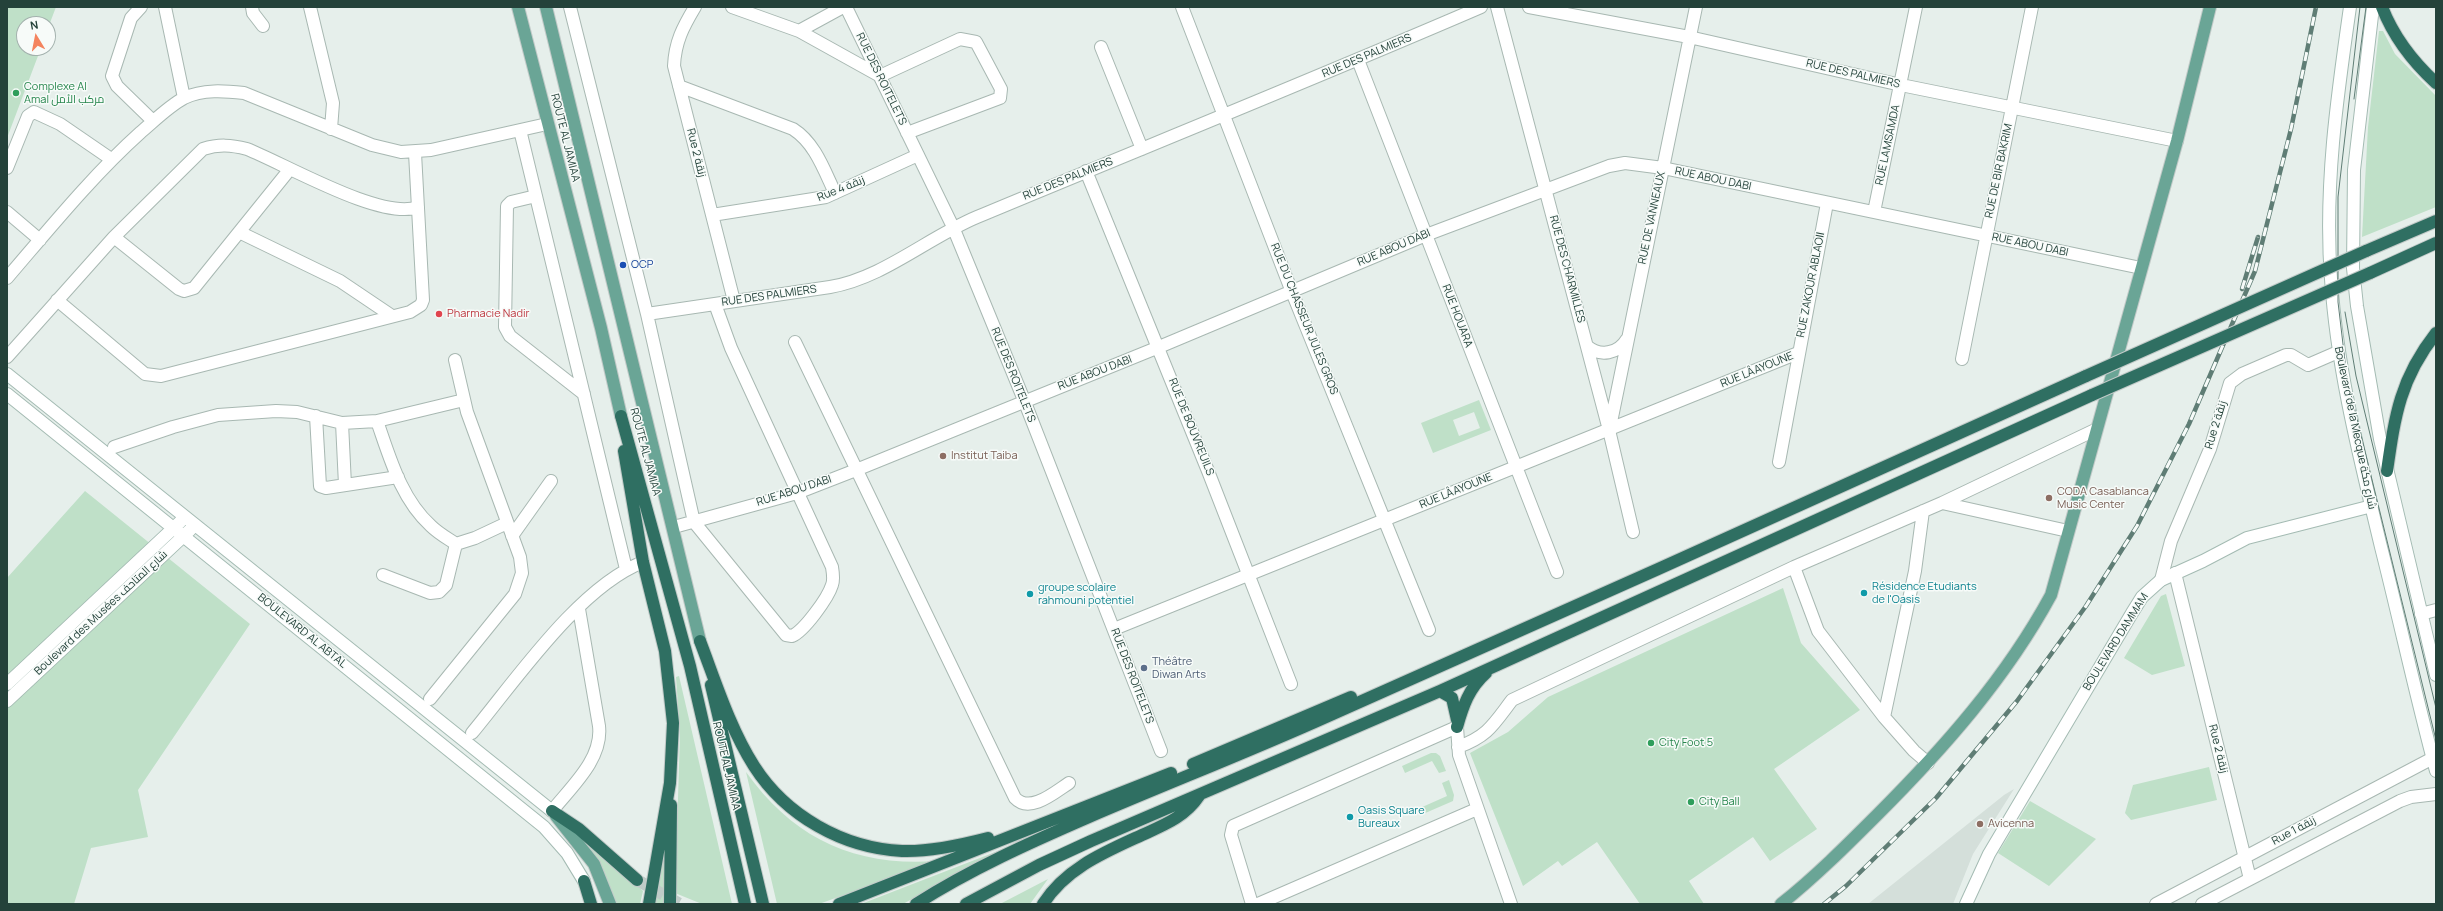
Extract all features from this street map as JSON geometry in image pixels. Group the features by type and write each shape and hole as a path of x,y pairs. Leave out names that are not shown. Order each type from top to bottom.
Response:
{"highway":[{"path":"2382,7 2403,49 2415,65 2436,83"},
{"path":"916,904 974,870 1021,847 1181,777 1255,748 1436,669 2086,376 2436,221"},
{"path":"966,904 1065,852 1495,666 2092,395 2436,243"},
{"path":"2387,471 2393,423 2407,378 2424,349 2436,333"},
{"path":"621,416 627,471 643,562 669,675 673,724 670,783 649,904"},
{"name":"ROUTE AL JAMIAA","path":"621,416 690,666 745,904"},
{"path":"700,641 729,716 754,766 770,787 786,804 822,829 859,844 902,851 942,848 1025,830"},
{"name":"ROUTE AL JAMIAA","path":"700,641 763,904"},
{"path":"1457,727 1470,691 1476,682 1495,666"},
{"path":"839,904 1190,766 1346,699 1412,674 1436,669"},
{"path":"1440,690 1452,698 1456,708 1457,727"},
{"path":"670,783 672,810 670,904"},
{"path":"983,904 1047,870 1166,815 1199,795"},
{"path":"1043,904 1061,882 1082,865 1105,852 1178,818 1190,808 1199,795"},
{"path":"552,811 579,829 636,880"},
{"path":"584,881 591,904"}],"main road":[{"name":"ROUTE AL JAMIAA","path":"518,7 621,416"},
{"name":"ROUTE AL JAMIAA","path":"546,7 674,527 700,641"},
{"path":"1781,904 1839,853 1928,763 1989,690 2029,633 2051,595 2095,430 2177,141 2210,7"},
{"path":"552,811 577,840 594,864 610,904"}],"street":[{"path":"141,7 131,18 112,76 117,86 153,121"},
{"path":"165,7 184,98"},
{"path":"252,7 252,13 263,26"},
{"path":"310,7 332,103 331,129"},
{"path":"570,7 647,314 694,522 786,635 792,636 801,630 827,596 833,585 834,577 832,567 731,348 715,304"},
{"name":"Rue 2 زنقة","path":"695,7 680,32 674,50 674,66 734,301"},
{"path":"732,7 799,31 880,76 952,42 964,38 972,40 984,55 1001,89 1000,98 907,133"},
{"path":"799,31 845,7"},
{"name":"RUE DES ROITELETS","path":"845,7 953,227 1024,400 1161,750"},
{"name":"RUE DU CHASSEUR JULES GROS","path":"1182,7 1292,292 1428,630"},
{"name":"RUE DES PALMIERS","path":"647,314 853,282 953,227 1358,60 1481,7"},
{"name":"RUE DES CHARMILLES","path":"1497,7 1609,430 1633,532"},
{"name":"RUE DES PALMIERS","path":"1529,7 1689,37 1901,85 2177,141"},
{"name":"RUE DE VANNEAUX","path":"1609,430 1696,7"},
{"name":"RUE LAMSAMDA","path":"1874,212 1916,7"},
{"name":"RUE DE BIR BAKRIM","path":"1962,359 2032,7"},
{"name":"Boulevard de la Mecque شارع مكة","path":"2350,7 2333,127 2331,177 2330,278 2338,352 2372,506 2436,771"},
{"name":"Boulevard de la Mecque شارع مكة","path":"2373,7 2357,126 2352,238 2357,306 2374,412 2436,675"},
{"path":"1101,47 1142,149"},
{"name":"RUE HOUARA","path":"1358,60 1557,572"},
{"path":"679,86 797,131 810,144 835,193"},
{"path":"7,278 111,159 153,121 184,98 204,92 225,91 244,94 372,145 415,153 547,124"},
{"path":"7,168 28,116 34,112 60,124 111,159"},
{"path":"520,130 626,569"},
{"path":"7,357 114,237 203,149 214,145 229,144 265,156 290,169 377,206 409,210 418,207"},
{"path":"57,300 145,374 161,376 410,312 421,305 423,300 415,153"},
{"name":"Rue 4 زنقة","path":"712,215 817,199 835,193 918,155"},
{"name":"RUE ABOU DABI","path":"674,527 797,493 1024,400 1159,347 1426,235 1609,166 1625,163 1663,168 2141,268"},
{"path":"114,237 179,289 184,291 194,288 290,169"},
{"name":"RUE DE BOUVREUILS","path":"1086,171 1159,347 1291,684"},
{"path":"536,196 511,202 506,210 505,328 510,336 584,394"},
{"name":"RUE ZAKOUR ABLAOII","path":"1780,462 1798,353 1827,203"},
{"path":"7,212 40,240"},
{"path":"239,232 340,281 392,316"},
{"path":"1586,346 1598,352 1610,352 1622,347 1628,338"},
{"path":"795,342 1015,798 1025,805 1034,804 1069,783"},
{"name":"Rue 2 زنقة","path":"2161,580 2170,541 2210,449 2230,383 2242,374 2280,357 2291,355 2308,365 2338,352"},
{"name":"RUE LÂAYOUNE","path":"1114,629 1798,353"},
{"path":"430,699 518,588 522,565 464,400 455,360"},
{"name":"BOULEVARD AL ABTAL","path":"7,374 552,811"},
{"name":"BOULEVARD AL ABTAL","path":"7,394 544,827 567,853 584,881"},
{"path":"114,448 173,427 218,415 276,411 297,412 342,423 377,421 464,400"},
{"path":"316,416 319,484 326,488 398,477"},
{"path":"377,421 398,477 417,511 431,526 456,544"},
{"path":"342,423 345,485"},
{"path":"1458,747 1474,741 1487,733 1512,700 1794,567 1942,503 2095,430"},
{"path":"512,536 551,480"},
{"path":"1942,503 2068,531"},
{"name":"BOULEVARD DAMMAM","path":"1966,904 1989,854 2142,597 2161,580 2247,538 2372,506"},
{"path":"1884,717 1915,571 1923,511"},
{"name":"Boulevard des Musées شارع المتاحف","path":"7,684 185,517"},
{"path":"456,544 475,538 507,523"},
{"name":"Boulevard des Musées شارع المتاحف","path":"7,701 195,525"},
{"path":"382,575 430,593 439,592 446,585 456,544"},
{"path":"472,733 553,634 603,583 626,569 643,562"},
{"path":"1794,567 1818,631 1884,717 1914,751 1928,763"},
{"name":"Rue 2 زنقة","path":"2175,573 2250,879"},
{"path":"552,811 592,760 600,740 599,726 579,609"},
{"path":"2421,614 2436,610"},
{"path":"1252,904 1231,836 1234,826 1457,727 1458,747 1477,809 1511,904"},
{"name":"Rue 1 زنقة","path":"2156,904 2432,758"},
{"name":"Rue 1 زنقة","path":"2202,904 2411,796 2436,794"},
{"path":"1258,904 1477,809"}],"shaded area":[{"name":"Avicenna","path":"2014,789 1973,854 1953,904 1868,904 2004,795"}],"green space":[{"name":"Complexe Al Amal مركب الأمل","path":"7,7 56,7 53,16 16,16 16,56 38,56 7,138"},
{"path":"2379,31 2383,31 2395,54 2436,96 2436,207 2362,237 2368,127"},
{"path":"1479,400 1491,430 1433,453 1421,423","holes":["1474,412 1480,428 1459,436 1453,420"]},
{"path":"85,491 250,624 138,790 148,837 91,848 74,904 7,904 7,578"},
{"name":"City Foot 5","path":"1783,588 1801,643 1860,710 1774,769 1817,829 1770,861 1753,837 1689,881 1704,904 1640,904 1597,842 1562,866 1558,861 1523,886 1470,753 1508,732 1548,697"},
{"path":"2166,594 2185,666 2152,675 2124,658 2161,596"},
{"path":"679,676 732,904 702,904 675,893 680,735 676,677"},
{"path":"1431,753 1436,753 1440,756 1446,771 1439,773 1432,761 1405,773 1402,766"},
{"path":"2209,767 2217,800 2131,820 2125,813 2133,785"},
{"path":"746,772 765,795 785,815 806,831 829,844 853,853 879,859 907,862 937,861 819,904 777,904"},
{"path":"1449,780 1454,795 1453,801 1423,814 1420,808 1447,796 1442,783"},
{"path":"2030,801 2096,839 2049,886 1998,853"},
{"path":"580,835 643,891 640,904 617,904 602,867"},
{"path":"998,851 903,904 861,904"},
{"path":"662,862 665,862 665,904 654,904"},
{"path":"1048,879 1030,904 1000,904"}],"tunnel":[{"path":"637,880 680,904"}],"tram line":[{"path":"2360,7 2338,197 2338,302 2347,378 2436,740"},
{"path":"2354,99 2366,7"},
{"path":"2345,312 2356,376 2436,708"}],"railway":[{"path":"1824,904 1846,886 1936,798 2017,701 2086,606 2137,526 2189,424 2255,271 2291,129 2316,7"},
{"path":"2242,289 2258,237"}],"place":[{"name":"Complexe Al Amal مركب الأمل","path":"16,93"},
{"name":"OCP","path":"623,265"},
{"name":"Pharmacie Nadir","path":"439,314"},
{"name":"Institut Taiba","path":"943,456"},
{"name":"CODA Casablanca Music Center","path":"2049,498"},
{"name":"Résidence Etudiants de l'Oasis","path":"1864,593"},
{"name":"groupe scolaire rahmouni potentiel","path":"1030,594"},
{"name":"Théâtre Diwan Arts","path":"1144,668"},
{"name":"City Foot 5","path":"1651,743"},
{"name":"City Ball","path":"1691,802"},
{"name":"Oasis Square Bureaux","path":"1350,817"},
{"name":"Avicenna","path":"1980,824"}]}
